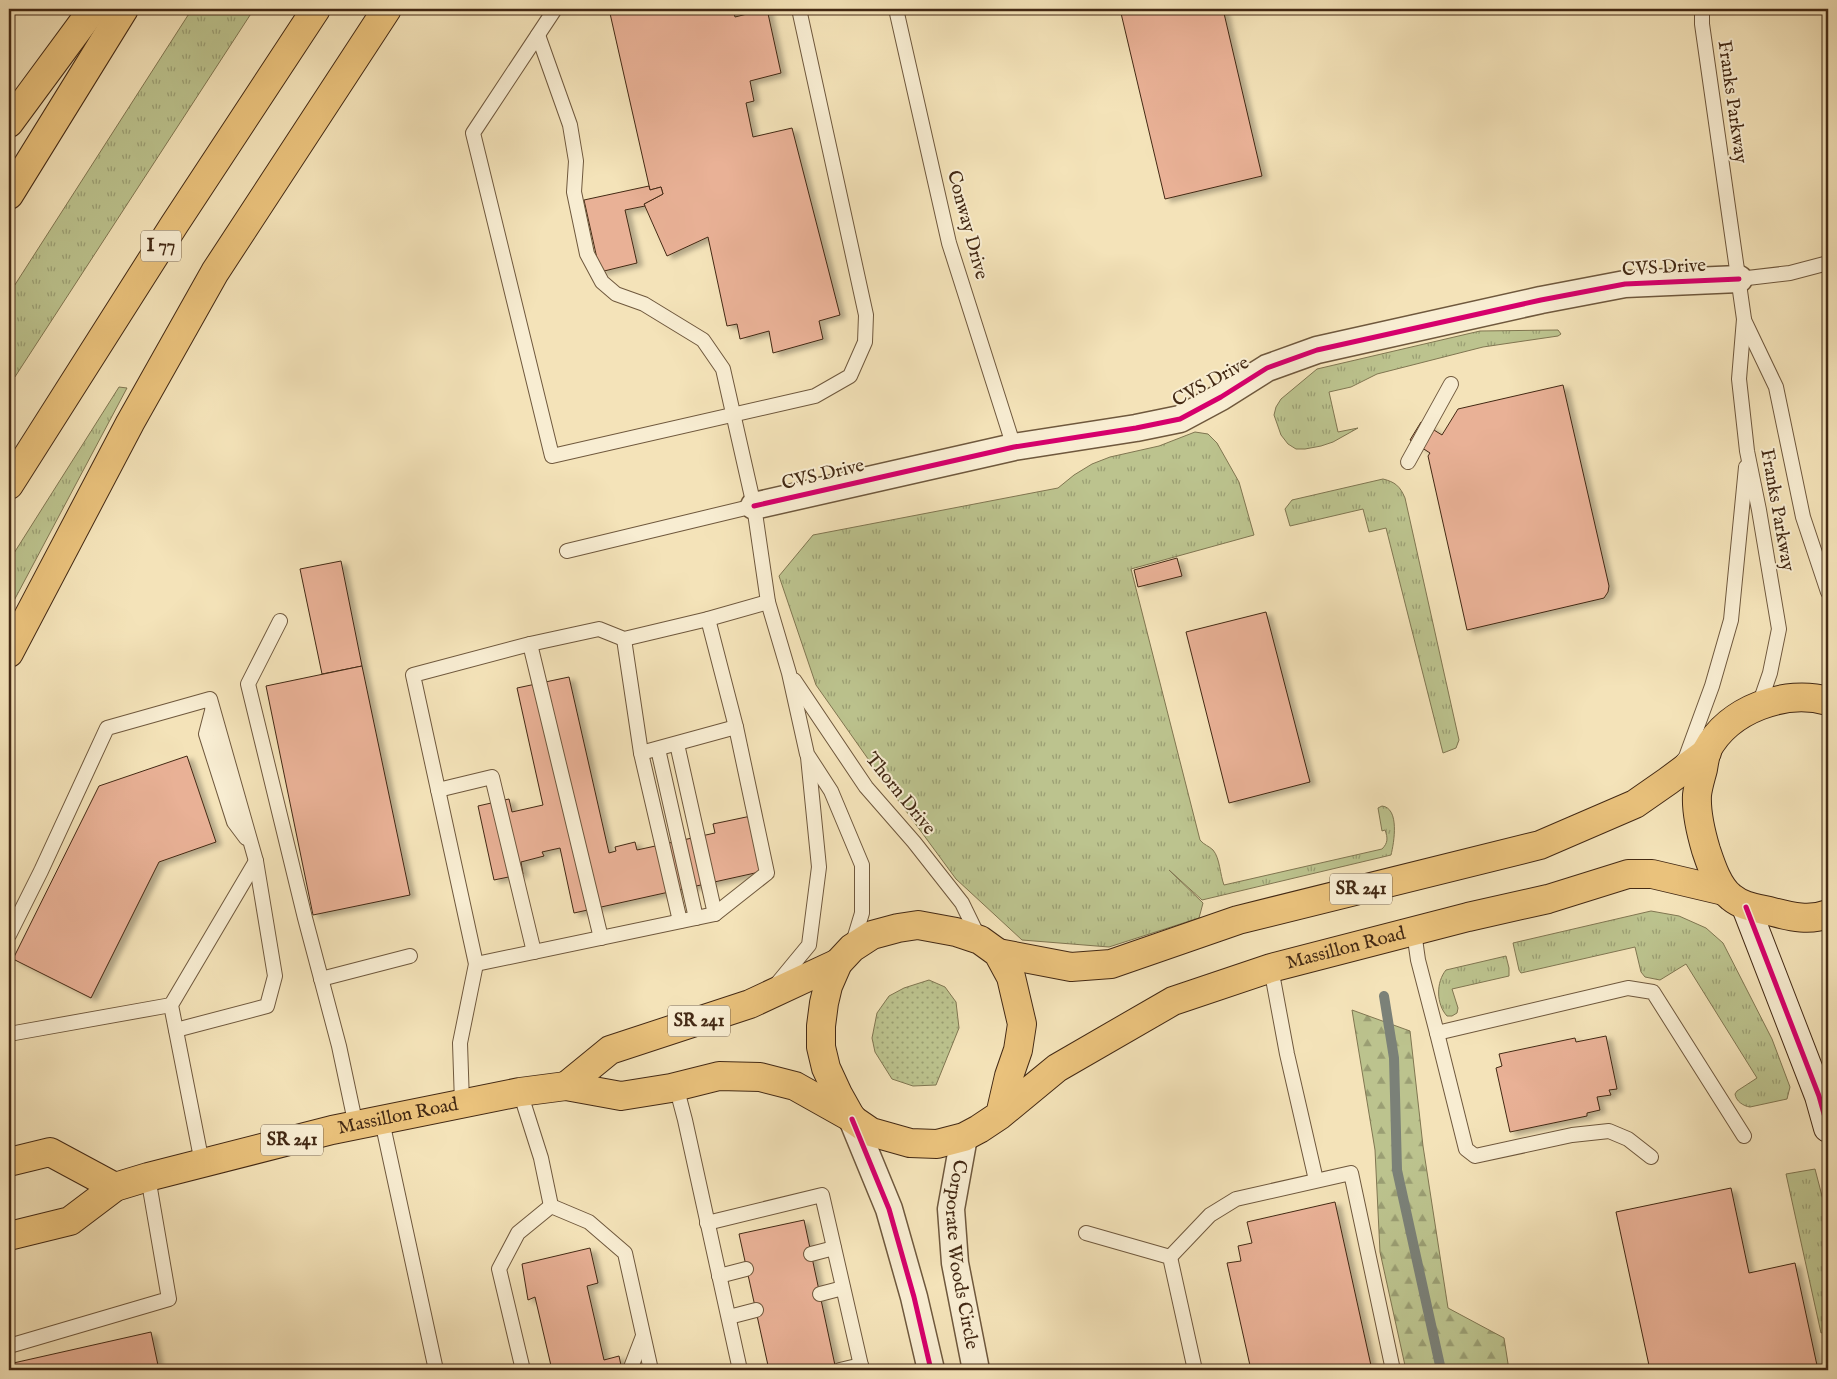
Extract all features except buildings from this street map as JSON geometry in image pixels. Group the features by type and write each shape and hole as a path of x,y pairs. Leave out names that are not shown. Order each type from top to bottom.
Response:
{"main road":[{"path":"9,123 93,9"},
{"path":"9,195 124,9"},
{"name":"I 77","path":"9,485 174,225 316,9"},
{"path":"9,653 130,423 215,272 388,9"},
{"path":"1828,701 1819,698 1789,697 1759,705 1737,718 1717,737 1707,752 1697,795 1700,829 1709,858 1724,891 1731,898 1746,906 1794,917 1818,918 1828,914"},
{"name":"SR 241","path":"566,1086 610,1050 740,1007 767,996 845,955 872,935 918,925 956,932 989,946 1071,968 1111,964 1238,920 1540,845 1635,804 1707,752"},
{"name":"Massillon Road","path":"1000,1115 1057,1068 1173,1001 1270,968 1548,899 1628,874 1652,874 1724,891"},
{"path":"989,946 1012,977 1022,1024 1018,1050 1009,1076 1000,1115"},
{"name":"SR 241","path":"845,955 828,986 821,1026 821,1047 826,1068 852,1119 871,1132 910,1143 937,1144 964,1137 1000,1115"},
{"name":"Massillon Road","path":"9,1236 70,1222 115,1187 148,1177 332,1130 520,1092 566,1086 621,1096 718,1076 760,1077 795,1086 852,1119"},
{"path":"9,1162 50,1152 115,1187"}],"street":[{"name":"CVS Drive","path":"754,506 1014,447 1136,428 1180,419 1221,397 1267,368 1317,350 1541,300 1624,284 1740,279"},
{"path":"1746,906 1819,1096 1828,1128"},
{"path":"852,1119 890,1209 931,1370"},
{"name":"Corporate Woods Circle","path":"964,1137 951,1209 955,1263 976,1370"}],"lane":[{"path":"555,9 473,133 552,456 815,396 850,376 865,342 866,315 799,9"},
{"name":"Conway Drive","path":"896,9 949,242 1014,447"},
{"name":"Franks Parkway","path":"1702,9 1703,34 1740,279 1744,319 1739,379 1747,451 1779,629 1770,672 1759,705"},
{"name":"Thorn Drive","path":"538,35 570,125 576,161 574,192 588,254 602,282 616,294 644,304 703,340 723,369 734,414 754,506 768,602 789,673 807,754 819,867 809,945 767,996"},
{"path":"1740,279 1790,273 1828,263"},
{"name":"Franks Parkway","path":"1744,319 1776,387 1803,517 1828,592"},
{"path":"1408,462 1451,384"},
{"path":"1668,781 1686,757 1712,686 1731,620 1747,451"},
{"path":"567,551 754,506"},
{"path":"462,1103 460,1043 476,964 413,675 530,644 600,630 624,639 708,619 768,602"},
{"path":"476,964 715,914 767,873 736,727 708,619"},
{"path":"280,621 248,684 339,1046 369,1123 436,1370"},
{"path":"624,639 642,753 680,921"},
{"path":"530,644 601,938"},
{"name":"Thorn Drive","path":"789,673 866,787 914,842 962,903 989,946"},
{"path":"9,935 41,871 106,728 210,699 256,861 275,976 268,1006 176,1030"},
{"path":"642,753 736,727"},
{"path":"677,744 715,914"},
{"path":"658,749 696,918"},
{"name":"Thorn Drive","path":"807,754 832,791 862,865 862,913 845,955"},
{"path":"438,790 492,777 534,952"},
{"path":"202,1163 171,1005 256,861"},
{"path":"1414,932 1418,960 1466,1149 1475,1156 1572,1135 1609,1130 1628,1139 1651,1157"},
{"path":"321,979 410,956"},
{"path":"1270,968 1287,1054 1316,1180"},
{"path":"1437,1033 1628,988 1652,992 1744,1136"},
{"path":"9,1034 171,1005"},
{"path":"676,1086 740,1370"},
{"path":"520,1092 541,1158 551,1206"},
{"path":"1170,1257 1210,1215 1236,1198 1351,1173 1392,1370"},
{"path":"9,1346 169,1299 148,1177"},
{"path":"708,1223 822,1195 861,1368 840,1370"},
{"path":"551,1206 589,1222 625,1253 651,1370"},
{"path":"523,1370 499,1269 518,1233 551,1206"},
{"path":"1086,1233 1170,1257"},
{"path":"811,1254 834,1248"},
{"path":"1170,1257 1195,1370"},
{"path":"719,1276 746,1269"},
{"path":"820,1294 843,1288"},
{"path":"729,1317 756,1310"},
{"path":"630,1370 643,1336"}],"green space":[{"path":"192,9 254,9 9,386 9,294"},
{"path":"1558,330 1561,334 1558,336 1483,347 1377,374 1351,387 1329,392 1338,432 1358,428 1333,442 1321,446 1296,449 1288,444 1281,435 1274,415 1281,399 1317,369 1480,331"},
{"path":"119,387 127,388 9,610 9,561"},
{"path":"1195,432 1208,434 1217,443 1239,482 1254,535 1131,569 1200,840 1215,853 1224,885 1382,849 1387,838 1385,830 1382,831 1378,808 1382,806 1388,808 1394,819 1391,855 1202,900 1169,870 1203,903 1199,918 1109,947 1022,940 956,879 816,685 779,576 813,535 1058,488 1092,464 1110,457 1159,446"},
{"path":"1383,479 1397,485 1405,498 1459,740 1456,748 1443,753 1386,528 1369,532 1363,509 1290,526 1285,509 1292,500"},
{"path":"1651,911 1679,916 1706,928 1723,943 1772,1039 1790,1087 1787,1099 1750,1107 1738,1101 1735,1094 1737,1091 1757,1078 1686,964 1660,980 1645,977 1641,972 1635,947 1521,973 1519,970 1513,943"},
{"path":"1506,956 1509,976 1452,989 1458,1008 1457,1013 1447,1016 1439,999 1440,981 1446,970"},
{"path":"929,980 945,987 956,1002 959,1028 936,1085 913,1086 892,1079 875,1052 872,1038 877,1013 889,996 904,988"},
{"path":"1352,1010 1410,1031 1423,1146 1448,1308 1504,1338 1509,1370 1406,1370 1380,1252 1375,1150"},
{"path":"1815,1169 1828,1219 1828,1331 1821,1333 1786,1174"}],"waterway":[{"path":"1384,996 1394,1058 1397,1170 1441,1370"}],"cycle path":[{"path":"754,506 1014,447 1136,428 1180,419 1221,397 1267,368 1317,350 1541,300 1625,284 1739,279"},
{"path":"1746,907 1819,1096 1828,1128"},
{"path":"852,1119 889,1209 914,1297 931,1370"}]}
